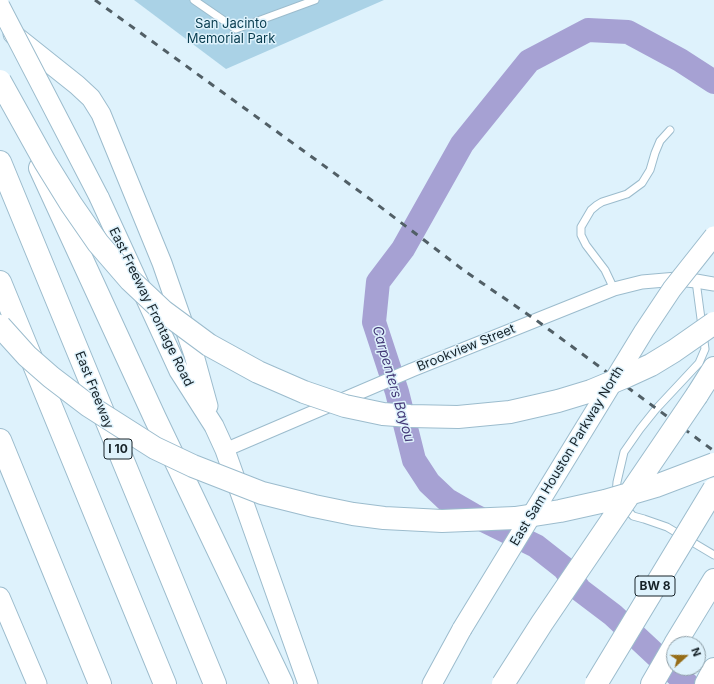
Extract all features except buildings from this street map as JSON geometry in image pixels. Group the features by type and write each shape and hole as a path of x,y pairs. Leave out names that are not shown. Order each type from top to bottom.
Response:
{"highway":[{"path":"0,82 45,162 71,204 98,243 130,280 163,311 209,345 258,372 304,392 345,406 383,414 410,416 451,417 510,412 558,401 627,376 651,365 674,351 714,323"},
{"path":"0,82 155,418 282,684"},
{"name":"East Freeway","path":"0,162 215,684"},
{"path":"0,282 165,684"},
{"path":"0,326 27,356 89,406 155,448 193,466 262,493 353,514 384,518 442,520 515,518 560,511 605,501 656,486 714,464"},
{"path":"503,684 542,623 714,368"},
{"path":"0,440 100,684"},
{"name":"BW 8","path":"596,684 714,489"},
{"path":"680,636 714,580"},
{"path":"652,684 666,660"},
{"path":"706,684 714,669"}],"main road":[{"name":"East Freeway Frontage Road","path":"0,6 99,197 179,371 214,426 225,450 308,684"},
{"path":"0,23 78,84 91,98 101,114 162,263 194,356 214,426"},
{"name":"East Sam Houston Parkway North","path":"432,684 462,629 644,331 672,289 714,236"},
{"path":"0,597 37,684"}],"street":[{"name":"Brookview Street","path":"225,450 412,370 614,289 642,282 677,279 714,284"}],"lane":[{"path":"194,0 236,29 315,0"},
{"path":"614,289 605,270 586,245 581,235 581,227 597,205 628,194 642,183 650,170 660,141 670,130"},
{"path":"696,281 705,348 699,363 656,409 624,452 617,482 616,496 633,516 667,527 714,555"}],"green space":[{"name":"San Jacinto Memorial Park","path":"134,0 384,0 226,69"}],"waterway":[{"name":"Carpenters Bayou","path":"687,684 613,615 580,590 564,568 536,546 473,515 447,500 429,483 414,460 397,392 374,322 378,282 403,249 462,144 529,61 588,30 628,32 680,60 714,82"}],"railway":[{"path":"95,0 370,199 466,272 536,320 714,451"}]}
